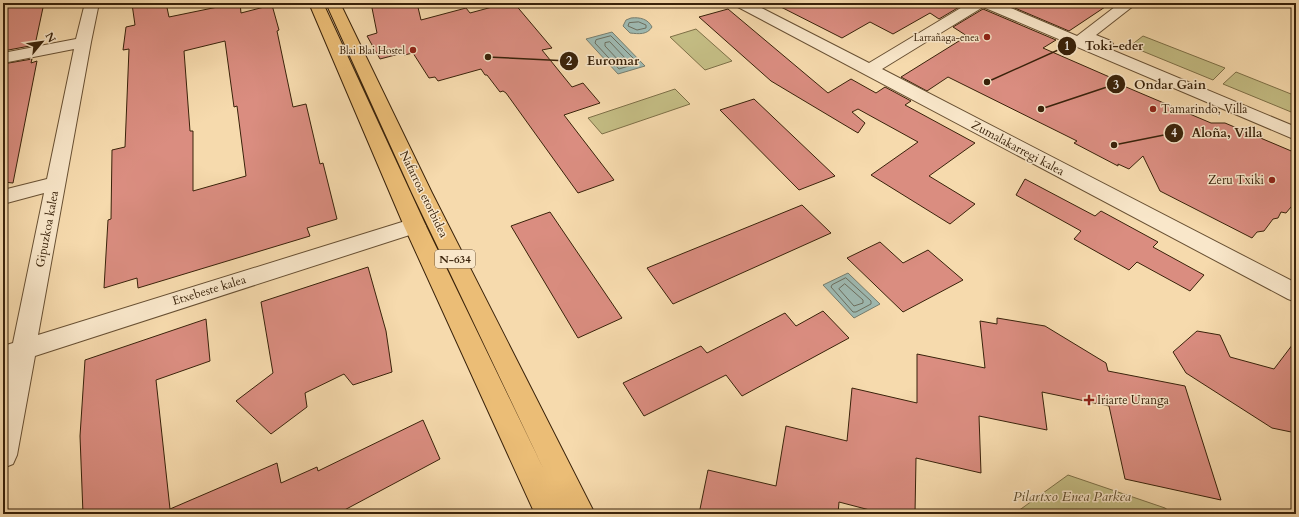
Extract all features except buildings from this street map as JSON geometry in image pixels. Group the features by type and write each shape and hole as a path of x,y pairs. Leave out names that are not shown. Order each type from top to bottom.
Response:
{"highway":[{"name":"Nafarroa etorbidea","path":"316,3 415,226 550,514"},
{"name":"Nafarroa etorbidea","path":"333,3 422,192 580,514"}],"street":[{"name":"Gipuzkoa kalea","path":"3,455 13,352 56,183 92,3"},
{"name":"Zumalakarregi kalea","path":"741,3 1296,293"},
{"path":"869,70 980,3"},
{"path":"986,3 1296,134"},
{"path":"1130,3 1085,36 1296,123"},
{"path":"3,58 83,42"},
{"path":"3,197 56,183"},
{"name":"Etxebeste kalea","path":"13,352 415,226"}],"green space":[{"path":"696,29 732,61 705,70 670,37"},
{"path":"1143,36 1225,68 1213,80 1130,46"},
{"path":"1236,72 1296,96 1296,114 1223,84"},
{"path":"675,89 690,104 602,134 588,118"},
{"name":"Pilartxo Enea Parkea","path":"1068,475 1165,508 1173,514 1014,514"}],"water":[{"path":"631,18 643,19 652,27 645,33 630,33 623,26 626,20"},
{"path":"612,32 645,66 618,74 586,39"},
{"path":"848,273 880,304 854,318 823,285"}],"place":[{"name":"Larrañaga-enea","path":"987,37"},
{"name":"Blai Blai Hostel","path":"413,50"},
{"name":"Euromar","path":"488,57"},
{"name":"Toki-eder","path":"987,82"},
{"name":"Ondar Gain","path":"1041,109"},
{"name":"Tamarindo, Villa","path":"1153,109"},
{"name":"Aloña, Villa","path":"1114,145"},
{"name":"Zeru Txiki","path":"1272,180"},
{"name":"Iriarte Uranga","path":"1089,400"}]}
